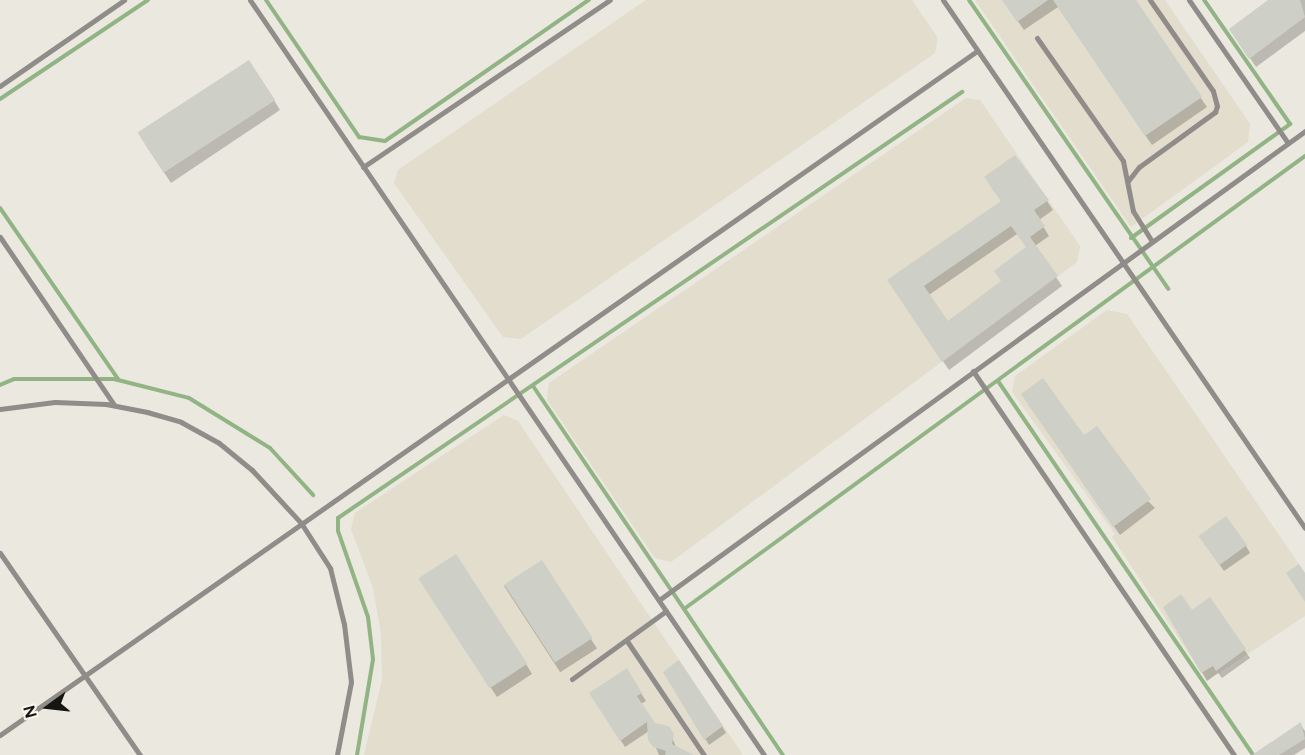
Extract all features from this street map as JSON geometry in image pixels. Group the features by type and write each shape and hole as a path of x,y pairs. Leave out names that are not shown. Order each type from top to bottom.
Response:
{"lane":[{"path":"0,86 124,0"},
{"path":"250,0 765,755"},
{"path":"363,167 610,0"},
{"path":"943,0 1120,264 1305,528"},
{"path":"1128,182 1139,167 1215,112 1217,106 1213,91 1150,0"},
{"path":"1189,0 1288,143"},
{"path":"1037,38 1123,160 1133,211 1152,241"},
{"path":"0,735 507,377 977,51"},
{"path":"659,600 1305,131"},
{"path":"0,237 114,405"},
{"path":"973,371 1234,755"},
{"path":"0,410 55,402 114,405 181,422 219,443 252,470 301,523 330,568 344,624 351,682 337,755"},
{"path":"0,553 140,755"},
{"path":"572,679 666,611"},
{"path":"627,641 704,755"}],"shaded area":[{"path":"646,0 912,0 938,38 935,53 521,339 503,337 394,183 398,170"},
{"path":"975,0 1165,0 1250,124 1248,142 1131,227"},
{"path":"966,98 980,100 1080,246 1077,262 671,562 655,558 547,400 549,383"},
{"path":"1107,310 1127,314 1305,573 1305,616 1207,681 1112,537 1115,534 1012,392 1015,376"},
{"path":"504,415 518,421 743,755 364,755 382,680 381,634 373,588 351,529 355,513"}],"building":[{"path":"1002,0 1048,0 1017,22"},
{"path":"1053,0 1136,0 1202,97 1145,136"},
{"path":"1268,0 1300,0 1305,17 1249,59 1229,29"},
{"path":"249,60 275,100 164,173 137,132"},
{"path":"1015,155 1049,200 1034,210 1045,226 1030,237 1058,276 942,362 887,280 1001,201 984,177","holes":["1011,226 1026,247 994,271 1001,281 948,321 924,286"]},
{"path":"1043,378 1084,435 1097,426 1151,499 1113,527 1021,394"},
{"path":"1226,516 1247,545 1220,565 1198,536"},
{"path":"456,554 527,664 490,688 418,579"},
{"path":"542,560 593,638 555,663 504,585"},
{"path":"1299,564 1305,573 1305,602 1286,573"},
{"path":"1181,594 1192,610 1210,597 1246,649 1216,671 1213,666 1201,673 1163,607"},
{"path":"679,660 723,726 704,740 663,672"},
{"path":"627,668 642,693 637,696 655,723 669,726 674,734 672,744 694,755 665,755 666,751 653,747 648,740 647,722 620,741 589,693"},
{"path":"1301,722 1305,739 1279,755 1252,755"}],"waterway":[{"path":"0,99 148,0"},
{"path":"266,0 359,137 385,141 589,0"},
{"path":"969,0 1168,289"},
{"path":"1131,238 1290,124 1204,0"},
{"path":"357,755 373,659 368,617 338,531 338,518 962,92"},
{"path":"684,609 1305,156"},
{"path":"0,208 118,379"},
{"path":"0,385 14,379 114,379 189,398 270,448 313,495"},
{"path":"998,381 1253,755"},
{"path":"533,386 783,755"}]}
